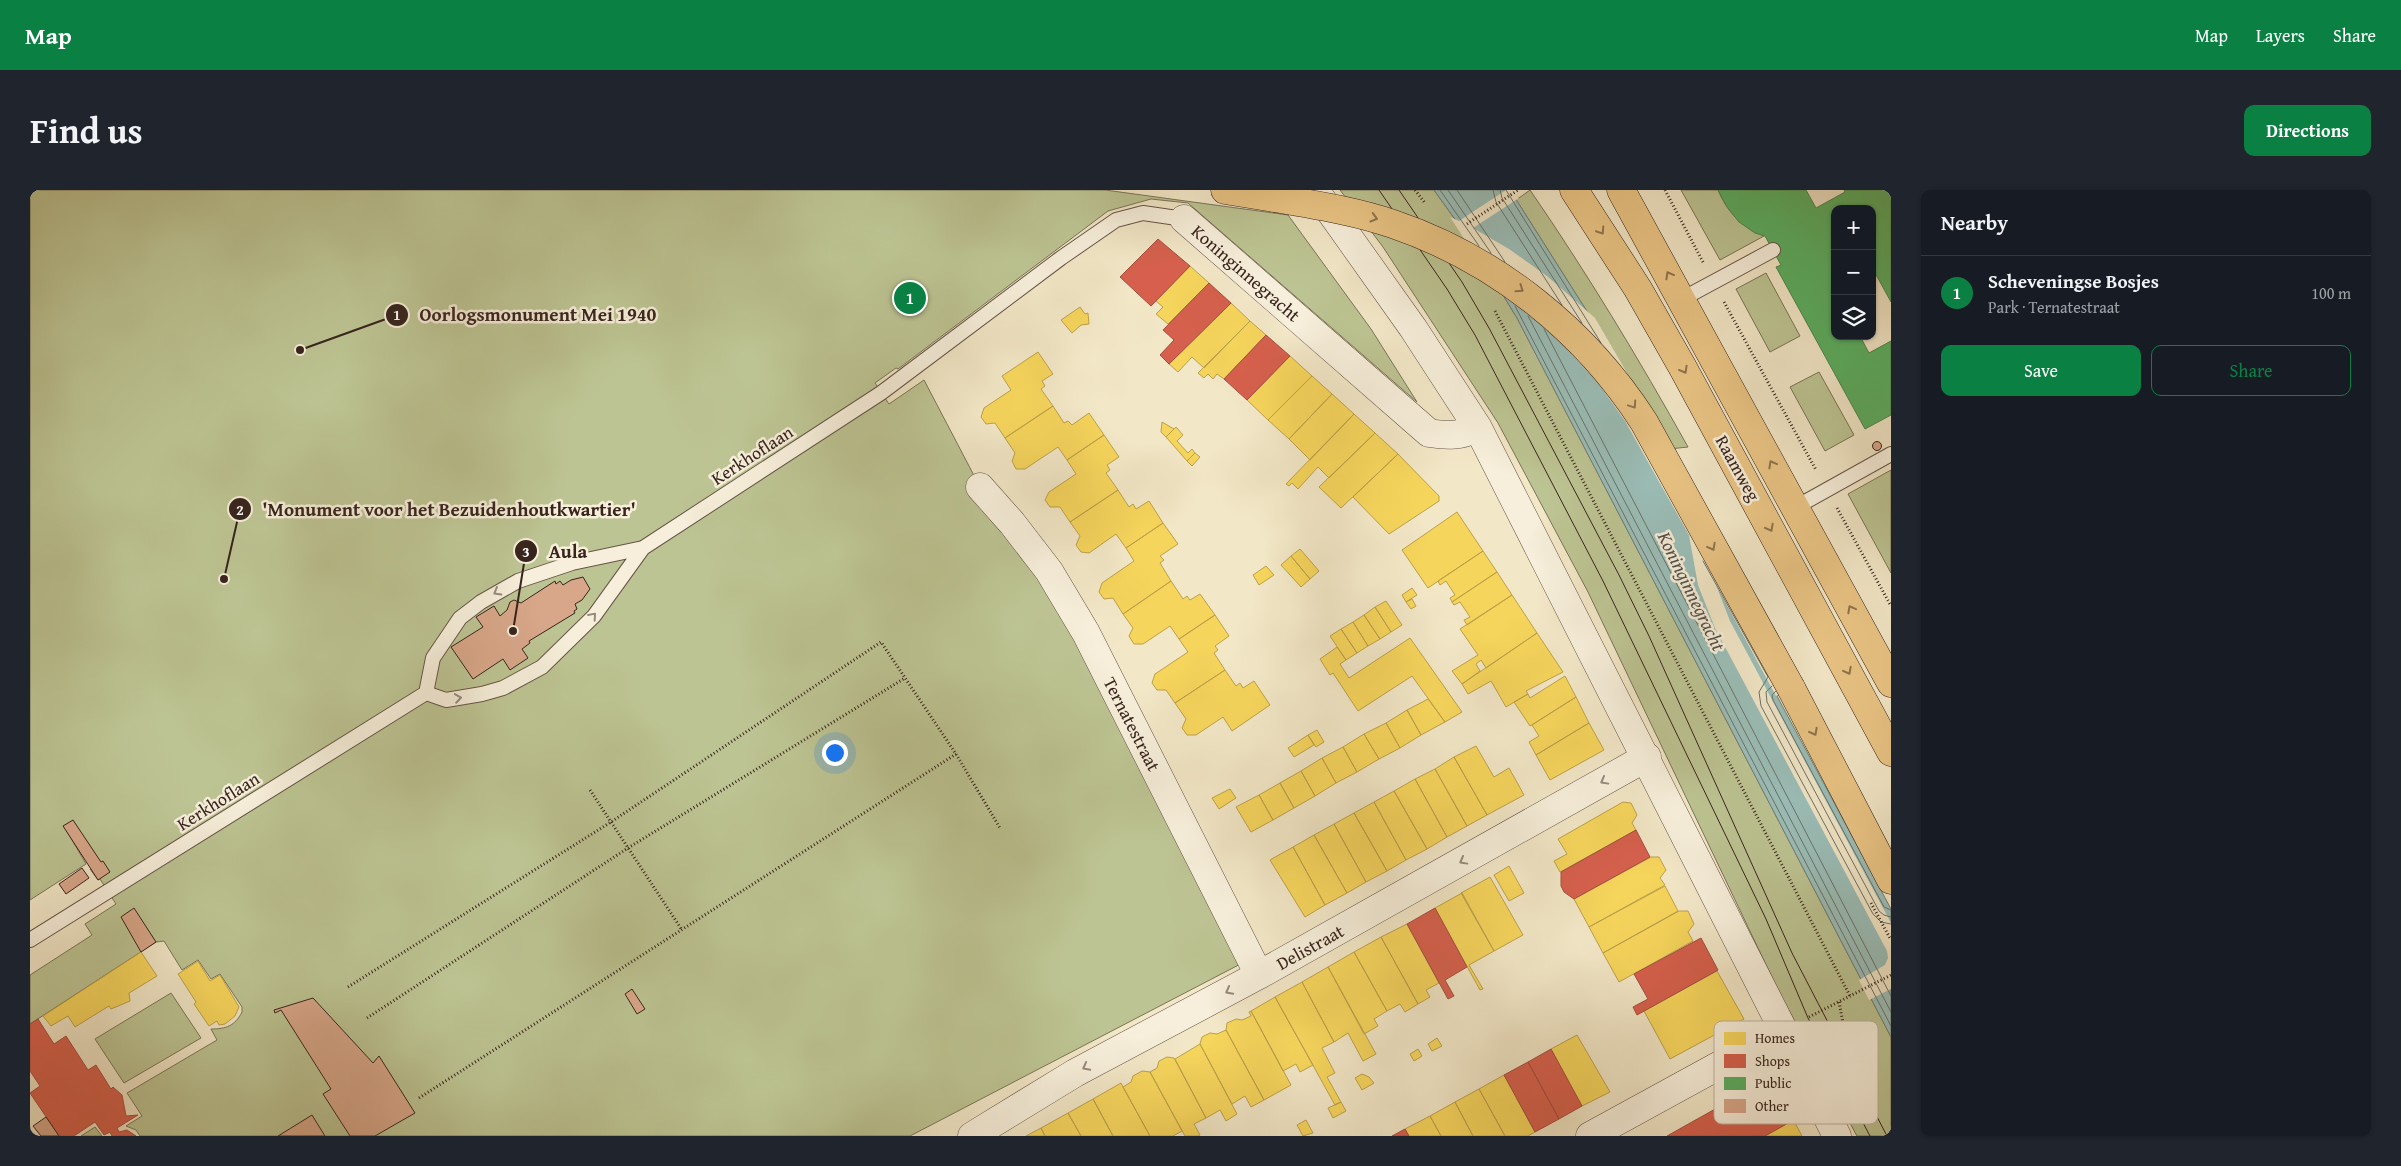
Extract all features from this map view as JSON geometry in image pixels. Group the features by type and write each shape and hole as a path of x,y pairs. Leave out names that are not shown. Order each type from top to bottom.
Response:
{"main road":[{"path":"1225,190 1352,212 1427,237 1468,257 1506,279 1560,323 1596,358 1625,394 1644,422 1791,688 1891,880"},
{"name":"Raamweg","path":"1574,190 1638,290 1683,368 1891,752"},
{"name":"Raamweg","path":"1621,190 1891,683"}],"street":[{"path":"1315,190 1414,328 1478,428 1647,757 1777,1021"},
{"name":"Koninginnegracht","path":"1184,218 1429,433 1451,436 1464,434 1478,428"},
{"name":"Ternatestraat","path":"980,488 1012,523 1049,571 1086,633 1260,975"},
{"name":"Delistraat","path":"972,1136 1075,1073 1260,975 1647,757"},
{"path":"1590,1136 1714,1068"},
{"path":"1831,1124 1837,1136"}],"lane":[{"name":"Koninginnegracht","path":"881,392 1060,258 1116,220 1144,213 1184,218"},
{"path":"1682,299 1773,250"},
{"name":"Kerkhoflaan","path":"644,548 881,392"},
{"path":"1796,507 1891,454"},
{"path":"644,548 594,616 563,648 542,666 503,688 482,694 446,700 426,693 433,658 460,618 481,602 518,581 572,563 644,548"},
{"name":"Kerkhoflaan","path":"30,940 426,693"}],"path":[{"path":"1665,190 1891,606"},
{"path":"1459,229 1517,191"},
{"path":"1491,304 1852,995"},
{"path":"348,987 611,822 881,642 956,754 1000,828"},
{"path":"367,1018 628,848 905,678"},
{"path":"419,1098 956,754"},
{"path":"590,790 682,930"},
{"path":"1843,1021 1839,1002 1891,975"}],"green space":[{"path":"30,190 1105,190 1288,215 1371,329 1417,402 1188,203 1151,199 1108,211 898,369 896,368 875,383 889,404 924,380 980,487 1012,523 1252,958 910,1136 140,1136 136,1130 126,1126 142,1116 127,1093 217,1040 211,1029 233,1024 242,1012 242,1007 220,974 211,979 198,960 182,970 164,941 156,942 30,1024 30,975 92,935 85,924 116,904 100,879 98,880 90,869 92,867 67,831 86,864 30,900"},
{"path":"1340,190 1434,190 1467,236 1517,318 1891,1037 1891,1136 1857,1136 1850,1124 1878,1124 1878,1021 1795,1021 1588,592 1498,423 1383,247"},
{"path":"1510,190 1519,198 1530,190 1612,317 1688,447 1669,449 1614,354"},
{"path":"1681,190 1718,190 1736,218 1764,236 1720,260"},
{"path":"1766,273 1800,336 1770,352 1736,289"},
{"path":"1819,372 1854,435 1825,451 1790,387"},
{"path":"1891,470 1891,573 1848,494"},
{"path":"171,993 201,1038 124,1083 95,1039"},
{"path":"95,1127 102,1136 81,1136"}],"water":[{"path":"1434,190 1510,190 1614,354 1794,687 1777,696 1891,909 1891,1037 1517,318 1467,236"}],"pier":[{"path":"1506,190 1513,190 1519,198 1473,228 1509,249 1547,276 1595,318 1637,390 1797,686 1776,696 1716,585 1730,621 1891,923 1891,989 1869,1000 1859,980 1885,965 1888,958 1887,951 1715,628 1698,585 1689,535 1625,421 1598,383 1554,335 1498,291 1450,217 1459,221"}],"building: Homes":[{"path":"1190,266 1209,283 1168,324 1156,314 1163,307 1156,301"},
{"path":"1231,303 1250,321 1204,368 1192,357 1178,372 1169,364"},
{"path":"1080,307 1085,314 1088,313 1089,324 1081,325 1072,333 1061,320"},
{"path":"1250,321 1266,335 1224,379 1217,374 1213,379 1208,374 1204,378 1198,373"},
{"path":"1038,352 1053,374 1042,381 1045,386 1041,389 1053,406 1005,438 995,423 986,424 981,417 984,408 1011,390 1002,376"},
{"path":"1290,356 1312,376 1268,420 1247,400"},
{"path":"1312,376 1332,394 1289,439 1268,420"},
{"path":"1332,394 1354,414 1310,460 1289,439"},
{"path":"1053,406 1064,423 1068,421 1072,425 1089,413 1104,435 1067,460 1058,447 1025,469 1016,469 1012,461 1015,453 1005,438"},
{"path":"1354,414 1375,433 1329,478 1318,467 1298,489 1292,483 1289,486 1286,484"},
{"path":"1162,422 1174,429 1166,437 1161,432"},
{"path":"1176,427 1183,435 1177,441 1188,453 1192,449 1195,453 1187,461 1166,437"},
{"path":"1375,433 1398,454 1341,508 1319,487"},
{"path":"1104,435 1119,457 1107,465 1110,470 1106,473 1118,490 1070,522 1060,507 1050,507 1045,500 1049,492 1076,474 1067,460"},
{"path":"1195,453 1200,457 1192,466 1187,461"},
{"path":"1398,454 1439,496 1439,501 1389,534 1353,497"},
{"path":"1118,490 1129,507 1133,504 1136,509 1149,501 1163,523 1126,548 1116,534 1089,553 1081,552 1076,545 1080,536 1070,522"},
{"path":"1457,512 1483,551 1428,588 1402,550"},
{"path":"1163,523 1178,544 1160,556 1164,560 1160,563 1171,581 1123,614 1113,598 1104,599 1099,592 1102,583 1134,561 1126,548"},
{"path":"1300,549 1319,571 1310,579 1291,556"},
{"path":"1483,551 1497,572 1452,602 1450,598 1455,595 1446,581 1440,585 1438,581"},
{"path":"1291,556 1310,579 1301,587 1281,565"},
{"path":"1266,566 1274,575 1259,585 1253,575"},
{"path":"1497,572 1512,595 1467,625 1464,620 1470,617 1460,602 1454,605 1452,602"},
{"path":"1171,581 1183,599 1187,596 1190,600 1200,594 1215,615 1179,639 1170,626 1143,644 1134,644 1129,636 1133,628 1123,614"},
{"path":"1412,588 1417,595 1406,602 1402,595"},
{"path":"1512,595 1537,633 1486,668 1481,660 1476,664 1480,671 1462,684 1452,671 1478,655 1460,629"},
{"path":"1412,599 1416,606 1411,609 1406,602"},
{"path":"1386,601 1402,625 1391,632 1375,607"},
{"path":"1375,607 1391,632 1380,639 1364,615"},
{"path":"1215,615 1229,636 1215,646 1218,650 1214,653 1225,670 1175,703 1166,690 1157,690 1152,683 1155,674 1188,652 1179,639"},
{"path":"1364,615 1380,639 1368,646 1353,622"},
{"path":"1353,622 1368,646 1357,653 1341,629"},
{"path":"1341,629 1357,653 1346,660 1330,636"},
{"path":"1537,633 1563,672 1526,691 1528,694 1506,707 1491,681 1468,694 1462,684"},
{"path":"1410,638 1462,712 1445,722 1412,676 1358,711 1333,673 1330,675 1320,659 1337,647 1346,660 1340,664 1349,678"},
{"path":"1225,670 1236,686 1240,683 1243,688 1254,681 1270,705 1232,731 1223,717 1196,735 1187,735 1182,728 1186,719 1175,703"},
{"path":"1565,676 1576,697 1530,726 1514,702 1528,694 1530,698"},
{"path":"1576,697 1589,723 1536,755 1529,742 1539,736 1532,725"},
{"path":"1428,699 1445,722 1421,735 1407,710"},
{"path":"1407,710 1421,735 1400,748 1386,723"},
{"path":"1386,723 1400,748 1379,759 1364,734"},
{"path":"1589,723 1604,750 1550,780 1536,755"},
{"path":"1317,730 1324,742 1316,747 1308,735"},
{"path":"1364,734 1379,759 1357,772 1343,747"},
{"path":"1308,735 1314,745 1294,757 1288,748"},
{"path":"1476,746 1494,777 1509,768 1524,795 1487,815 1454,757"},
{"path":"1343,747 1357,772 1336,783 1322,758"},
{"path":"1454,757 1487,815 1467,826 1435,769"},
{"path":"1322,758 1336,783 1315,796 1301,771"},
{"path":"1435,769 1467,826 1447,837 1415,779"},
{"path":"1301,771 1315,796 1294,808 1280,783"},
{"path":"1415,779 1447,837 1427,849 1394,791"},
{"path":"1280,783 1294,808 1273,820 1259,795"},
{"path":"1230,789 1236,798 1219,809 1212,798"},
{"path":"1394,791 1427,849 1406,860 1374,802"},
{"path":"1259,795 1273,820 1251,832 1236,807"},
{"path":"1374,802 1406,860 1387,871 1354,813"},
{"path":"1623,802 1631,803 1637,815 1632,823 1636,830 1560,872 1554,861 1567,854 1558,839"},
{"path":"1354,813 1387,871 1366,882 1334,824"},
{"path":"1334,824 1366,882 1347,893 1314,835"},
{"path":"1314,835 1347,893 1325,905 1293,847"},
{"path":"1293,847 1325,905 1305,917 1270,860"},
{"path":"1651,857 1659,857 1666,870 1660,878 1665,885 1589,927 1574,899"},
{"path":"1509,866 1524,893 1509,901 1494,875"},
{"path":"1490,877 1523,935 1494,951 1461,893"},
{"path":"1665,886 1678,911 1603,953 1589,927"},
{"path":"1462,893 1494,951 1469,965 1483,989 1480,990 1435,908"},
{"path":"1679,911 1688,911 1694,924 1688,932 1693,941 1619,982 1603,953"},
{"path":"1407,924 1439,983 1426,990 1430,997 1418,1004 1381,937"},
{"path":"1381,937 1418,1004 1405,1012 1400,1004 1387,1011 1354,952"},
{"path":"141,952 157,976 129,993 130,1001 111,1009 109,1006 75,1027 68,1016 51,1026 43,1016"},
{"path":"1354,952 1387,1011 1374,1019 1378,1026 1364,1034 1328,967"},
{"path":"198,961 210,981 220,975 239,1007 235,1016 225,1024 219,1025 217,1021 209,1026 194,1004 196,1002 178,974"},
{"path":"1328,967 1376,1054 1363,1061 1348,1033 1334,1042 1302,982"},
{"path":"1717,971 1744,1019 1740,1021 1714,1021 1714,1035 1670,1059 1644,1011"},
{"path":"1302,982 1334,1042 1322,1048 1335,1073 1327,1077 1341,1102 1335,1105 1275,997"},
{"path":"1275,997 1313,1065 1300,1072 1296,1064 1283,1071 1251,1011"},
{"path":"1251,1011 1291,1085 1264,1100 1226,1030 1227,1023 1251,1016 1249,1012"},
{"path":"1226,1030 1264,1100 1251,1107 1245,1096 1232,1104 1200,1044 1202,1037 1210,1033 1217,1034"},
{"path":"1577,1035 1610,1092 1582,1106 1551,1049"},
{"path":"1437,1038 1442,1046 1432,1051 1428,1044"},
{"path":"1200,1044 1237,1114 1226,1121 1220,1110 1206,1118 1175,1059"},
{"path":"1418,1049 1422,1056 1414,1061 1410,1054"},
{"path":"1167,1057 1174,1058 1206,1118 1194,1124 1200,1135 1198,1136 1185,1136 1150,1072 1157,1068 1159,1061"},
{"path":"1142,1071 1150,1072 1182,1131 1173,1136 1150,1136 1123,1087 1131,1082 1133,1076"},
{"path":"1362,1074 1369,1077 1374,1083 1362,1090 1355,1078"},
{"path":"1504,1075 1535,1132 1528,1136 1505,1136 1479,1089"},
{"path":"1121,1083 1150,1136 1113,1136 1093,1099"},
{"path":"1479,1089 1505,1136 1473,1136 1455,1102"},
{"path":"1093,1099 1113,1136 1081,1136 1068,1113"},
{"path":"1341,1102 1346,1111 1333,1118 1328,1108"},
{"path":"1455,1102 1473,1136 1441,1136 1430,1116"},
{"path":"1068,1113 1081,1136 1045,1136 1041,1128"},
{"path":"1430,1116 1441,1136 1409,1136 1405,1129"},
{"path":"1306,1120 1313,1133 1303,1136 1297,1125"},
{"path":"1786,1124 1796,1124 1802,1136 1765,1136"},
{"path":"1041,1128 1045,1136 1026,1136"}],"building: Shops":[{"path":"1158,239 1190,266 1151,306 1120,277"},
{"path":"1209,283 1231,303 1169,364 1160,355 1174,340 1163,330"},
{"path":"1266,335 1290,356 1247,400 1224,379"},
{"path":"1636,830 1650,857 1574,899 1564,892 1561,886 1561,872"},
{"path":"1435,908 1467,967 1445,980 1454,996 1448,999 1407,924"},
{"path":"1701,938 1718,970 1637,1015 1633,1007 1648,999 1634,974"},
{"path":"38,1019 54,1044 66,1036 88,1070 96,1065 111,1089 113,1087 122,1095 126,1116 138,1115 117,1128 119,1132 127,1130 136,1136 112,1136 110,1132 104,1135 95,1122 74,1136 59,1136 30,1093 40,1086 30,1071 30,1024"},
{"path":"1551,1049 1582,1106 1559,1119 1528,1062"},
{"path":"1528,1062 1559,1119 1535,1132 1504,1075"},
{"path":"1714,1110 1714,1124 1786,1124 1765,1136 1667,1136"},
{"path":"1405,1129 1409,1136 1392,1136"}],"building: Public":[{"path":"1718,190 1806,190 1816,208 1845,192 1844,190 1891,190 1891,302 1876,275 1876,205 1831,205 1831,340 1862,340 1869,353 1891,341 1891,415 1865,429 1776,267 1781,265 1765,236 1755,233 1739,222 1727,207"}],"building: Other":[{"path":"1877,442 1881,446 1877,450 1873,446"},
{"path":"583,577 590,589 582,600 575,604 577,609 574,611 575,613 529,641 530,643 522,649 528,658 510,670 503,659 473,679 451,647 483,627 476,617 494,606 500,616 507,610 510,602 514,600 521,603 555,581 556,584 560,581 563,585 571,580"},
{"path":"73,820 101,862 103,861 110,872 98,880 63,826"},
{"path":"82,868 89,878 66,894 59,884"},
{"path":"134,908 156,942 141,952 121,917"},
{"path":"632,989 645,1009 637,1014 625,994"},
{"path":"313,998 373,1063 379,1056 415,1113 375,1136 350,1136 323,1094 331,1089 281,1010 275,1013 274,1010"},
{"path":"312,1115 325,1136 278,1136"},
{"path":"46,1117 59,1136 41,1136 33,1126"}],"tram line":[{"path":"1379,190 1447,289 1475,335 1603,581 1766,919 1810,1021"},
{"path":"1399,190 1462,282 1489,328 1619,575 1649,636 1792,953 1827,1021"},
{"path":"1878,1119 1887,1136"},
{"path":"1864,1124 1870,1136"}],"place":[{"name":"Scheveningse Bosjes","path":"910,298"},
{"name":"Oorlogsmonument Mei 1940","path":"300,350"},
{"name":"'Monument voor het Bezuidenhoutkwartier'","path":"224,579"},
{"name":"Aula","path":"513,631"}]}
